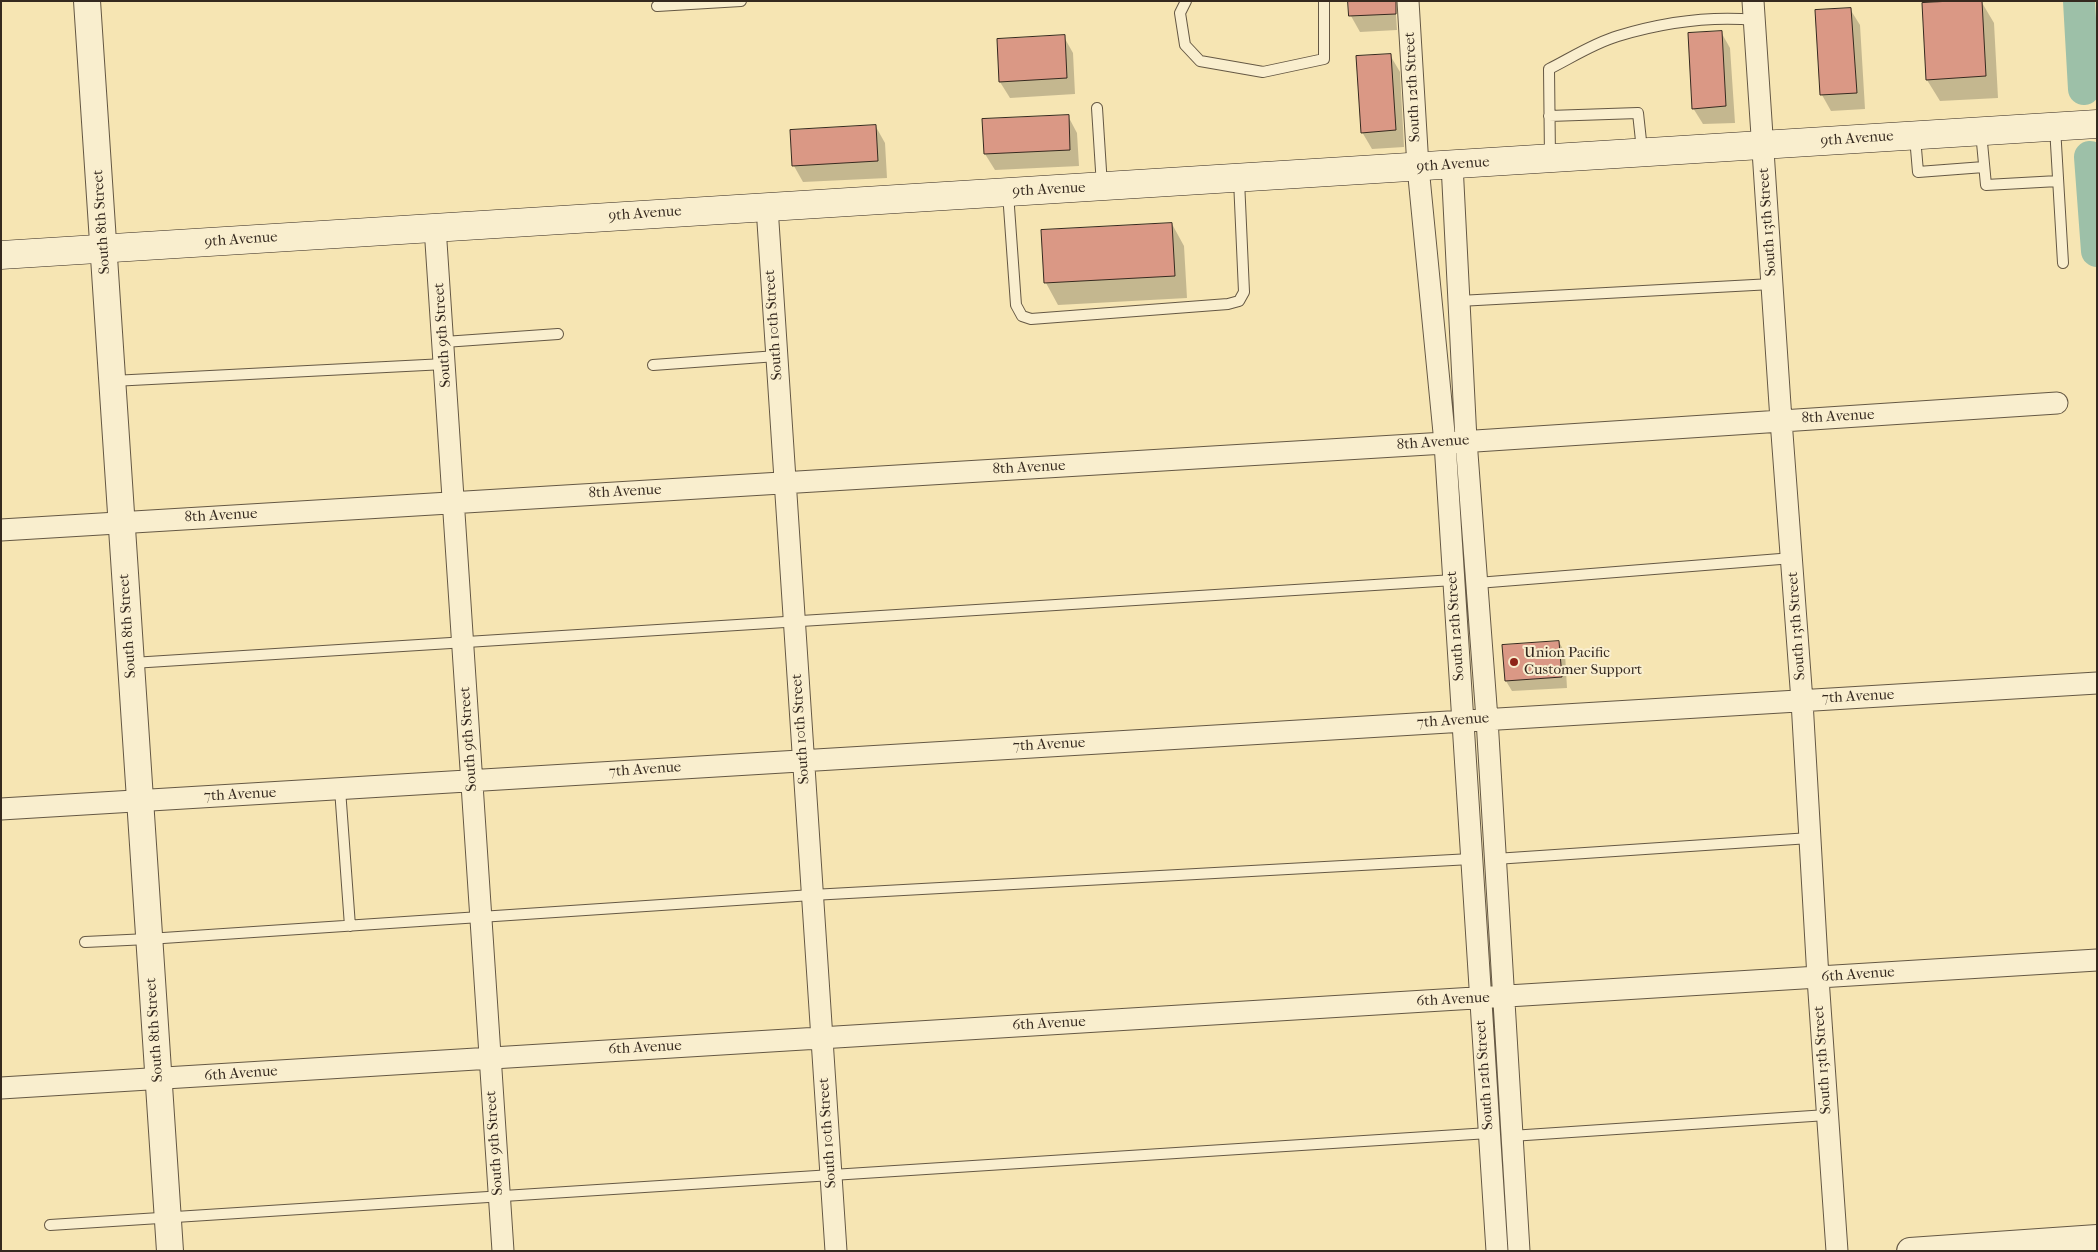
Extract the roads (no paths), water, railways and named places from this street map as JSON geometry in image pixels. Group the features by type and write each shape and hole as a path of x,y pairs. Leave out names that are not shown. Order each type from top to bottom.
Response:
{"main road":[{"name":"9th Avenue","path":"1,255 2097,124"}],"street":[{"name":"South 8th Street","path":"87,1 170,1251"},
{"name":"South 12th Street","path":"1408,1 1418,167 1445,442 1496,1251"},
{"name":"South 13th Street","path":"1754,11 1781,420 1793,558 1836,1251"},
{"name":"South 12th Street","path":"1452,164 1466,440 1487,719 1519,1251"},
{"name":"South 10th Street","path":"767,207 836,1251"},
{"name":"South 9th Street","path":"435,227 446,364 453,502 503,1251"},
{"name":"8th Avenue","path":"1,530 2057,403"},
{"name":"7th Avenue","path":"1,809 2097,683"},
{"name":"6th Avenue","path":"1,1088 2097,960"},
{"path":"1910,1251 2097,1238"}],"lane":[{"path":"657,6 742,1"},
{"path":"1186,1 1180,13 1185,45 1200,61 1262,72 1324,59 1324,1"},
{"path":"1550,158 1549,69 1617,36 1678,24 1728,18 1754,11"},
{"path":"1097,108 1102,186"},
{"path":"1549,116 1638,113 1642,152"},
{"path":"2055,126 2063,263"},
{"path":"1981,131 1986,185 2058,181"},
{"path":"1915,135 1918,172 1984,167"},
{"path":"1008,192 1016,305 1022,316 1031,319 1228,304 1239,301 1244,292 1239,178"},
{"path":"1459,301 1772,284"},
{"path":"444,342 558,334"},
{"path":"653,365 777,356"},
{"path":"112,381 446,364"},
{"path":"1477,583 1793,558"},
{"path":"131,663 462,640 1454,580"},
{"path":"340,789 350,926"},
{"path":"1495,859 1810,838"},
{"path":"85,942 812,895 1472,859"},
{"path":"1511,1136 1827,1115"},
{"path":"50,1225 830,1174 1489,1134"}],"waterway":[{"path":"2079,1 2084,89"},
{"path":"2090,157 2097,251"}],"place":[{"name":"Union Pacific Customer Support","path":"1514,662"}]}
